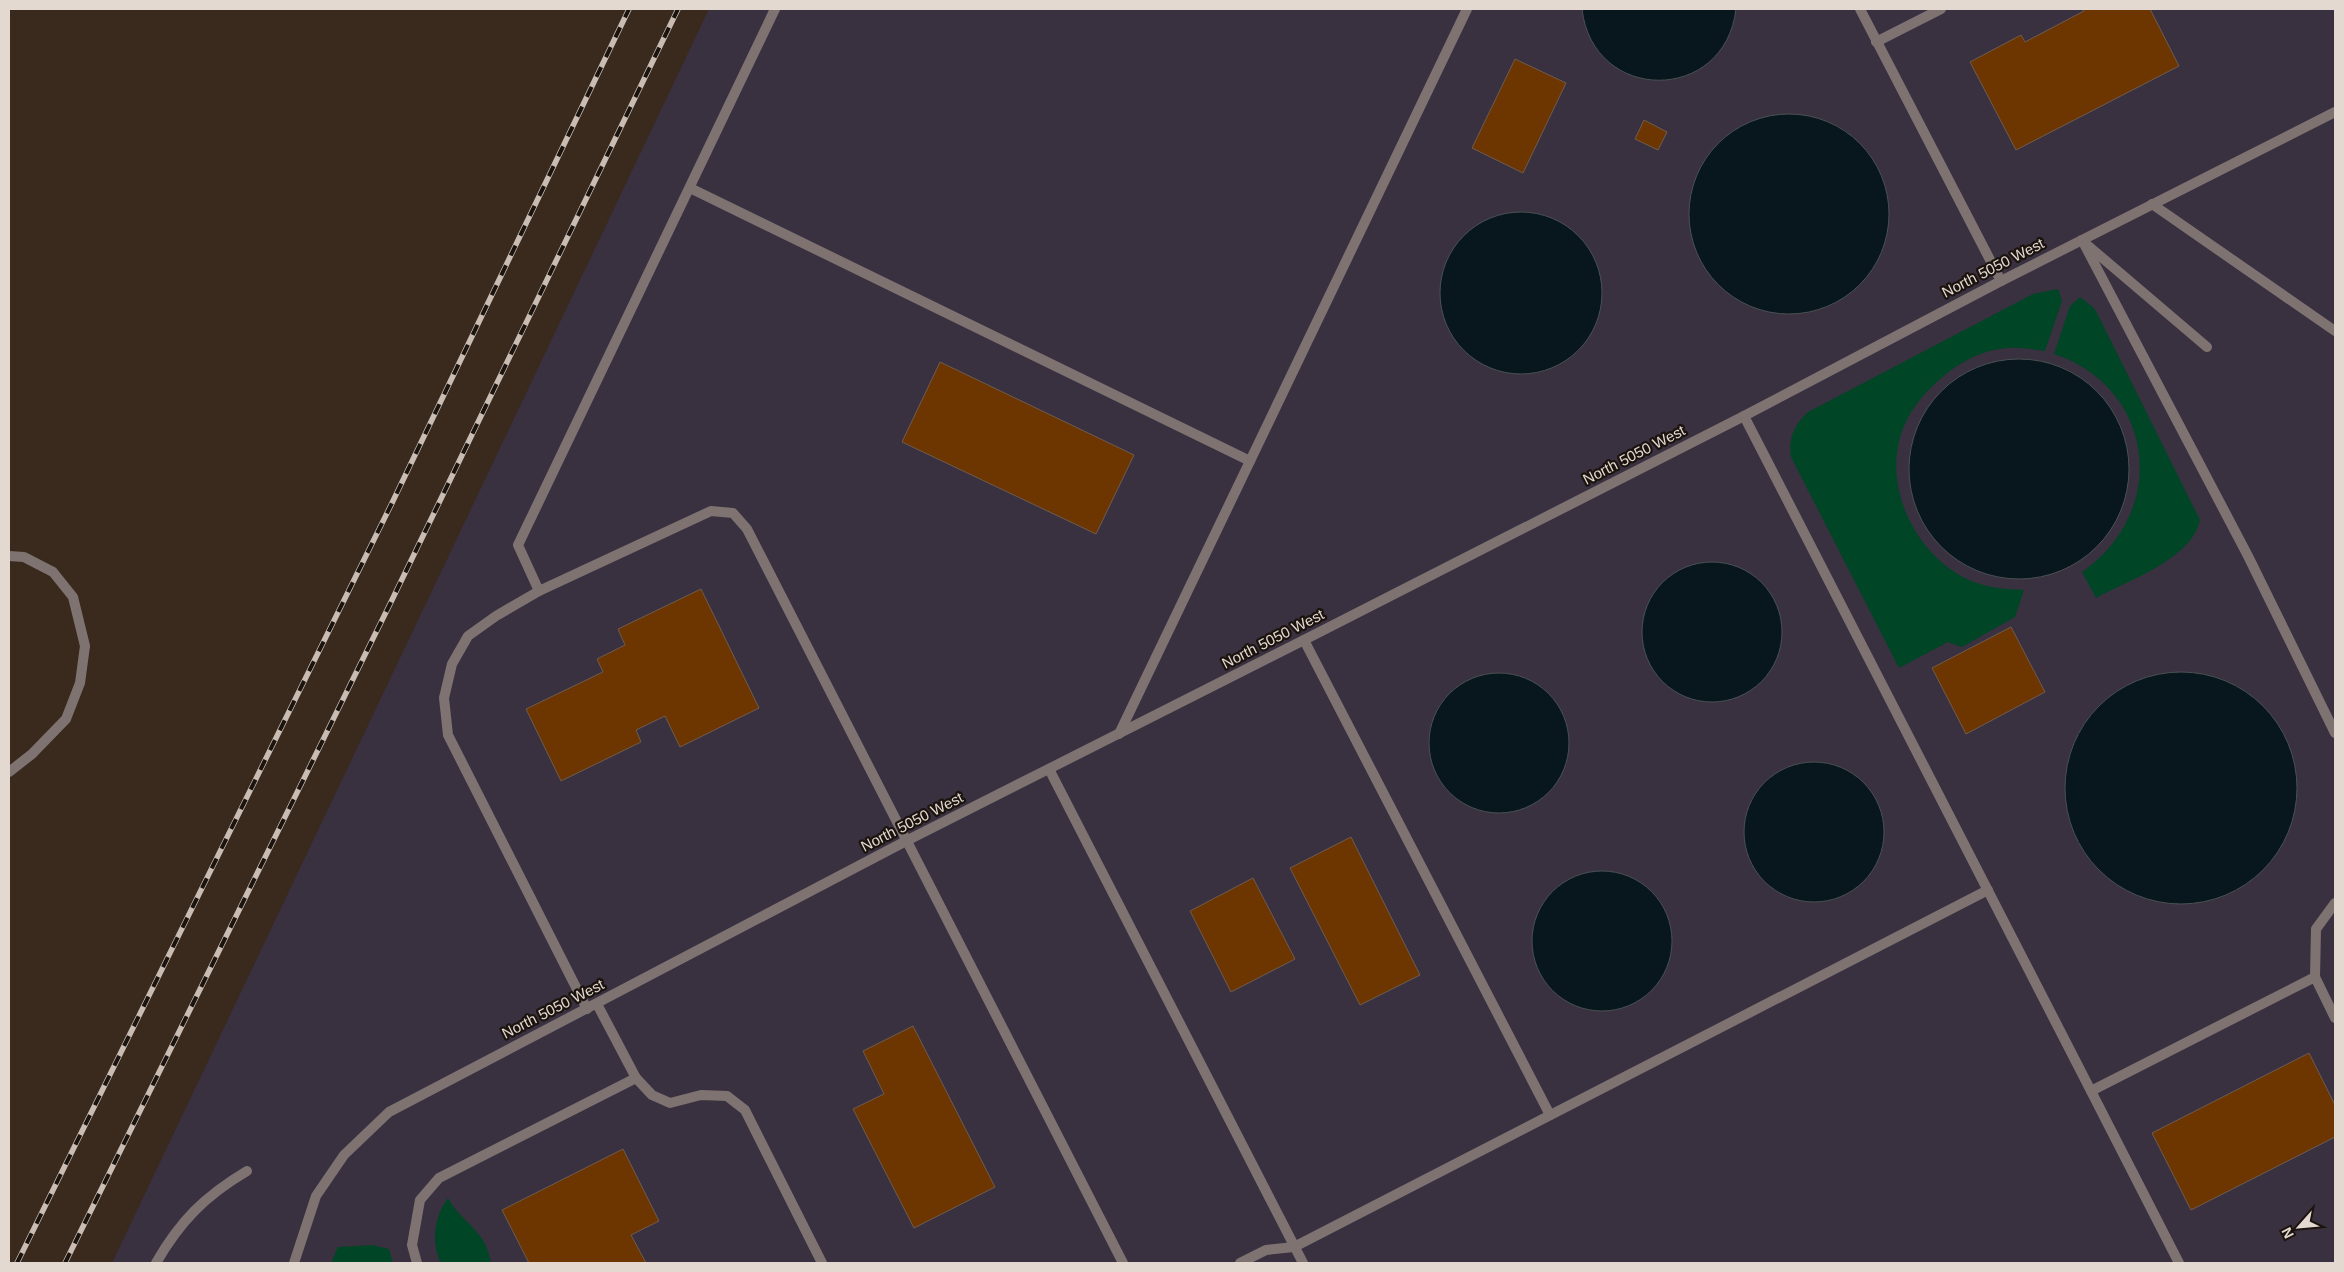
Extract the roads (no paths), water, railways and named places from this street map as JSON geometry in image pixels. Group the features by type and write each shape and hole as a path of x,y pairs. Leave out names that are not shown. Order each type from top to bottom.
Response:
{"street":[{"path":"539,591 518,545 775,9"},
{"path":"1119,734 1467,9"},
{"path":"1860,9 2001,281"},
{"path":"1876,42 1941,9"},
{"name":"North 5050 West","path":"294,1263 316,1196 344,1155 389,1112 908,840 1744,416 2001,281 2335,112"},
{"path":"690,188 1250,461"},
{"path":"2152,204 2335,330"},
{"path":"2082,240 2207,347"},
{"path":"2082,240 2248,556 2335,733"},
{"path":"1744,416 2179,1263"},
{"path":"586,1009 448,735 444,698 452,664 468,636 496,616 539,591 711,511 733,513 747,529 908,840 1123,1263"},
{"path":"9,556 24,557 53,572 72,597 85,646 80,682 66,719 32,754 9,772"},
{"path":"1304,640 1550,1115"},
{"path":"1049,770 1303,1263"},
{"path":"1240,1263 1266,1250 1294,1247 1988,890"},
{"path":"2335,903 2316,929 2315,977 2335,1018"},
{"path":"2091,1091 2315,977"},
{"path":"597,1004 636,1078 652,1095 670,1103 701,1095 727,1096 745,1110 822,1263"},
{"path":"418,1263 412,1245 420,1200 439,1178 636,1078"},
{"path":"156,1263 183,1221 223,1185 247,1171"}],"railway":[{"path":"17,1263 392,503 629,9"},
{"path":"65,1263 391,602 678,9"}]}
